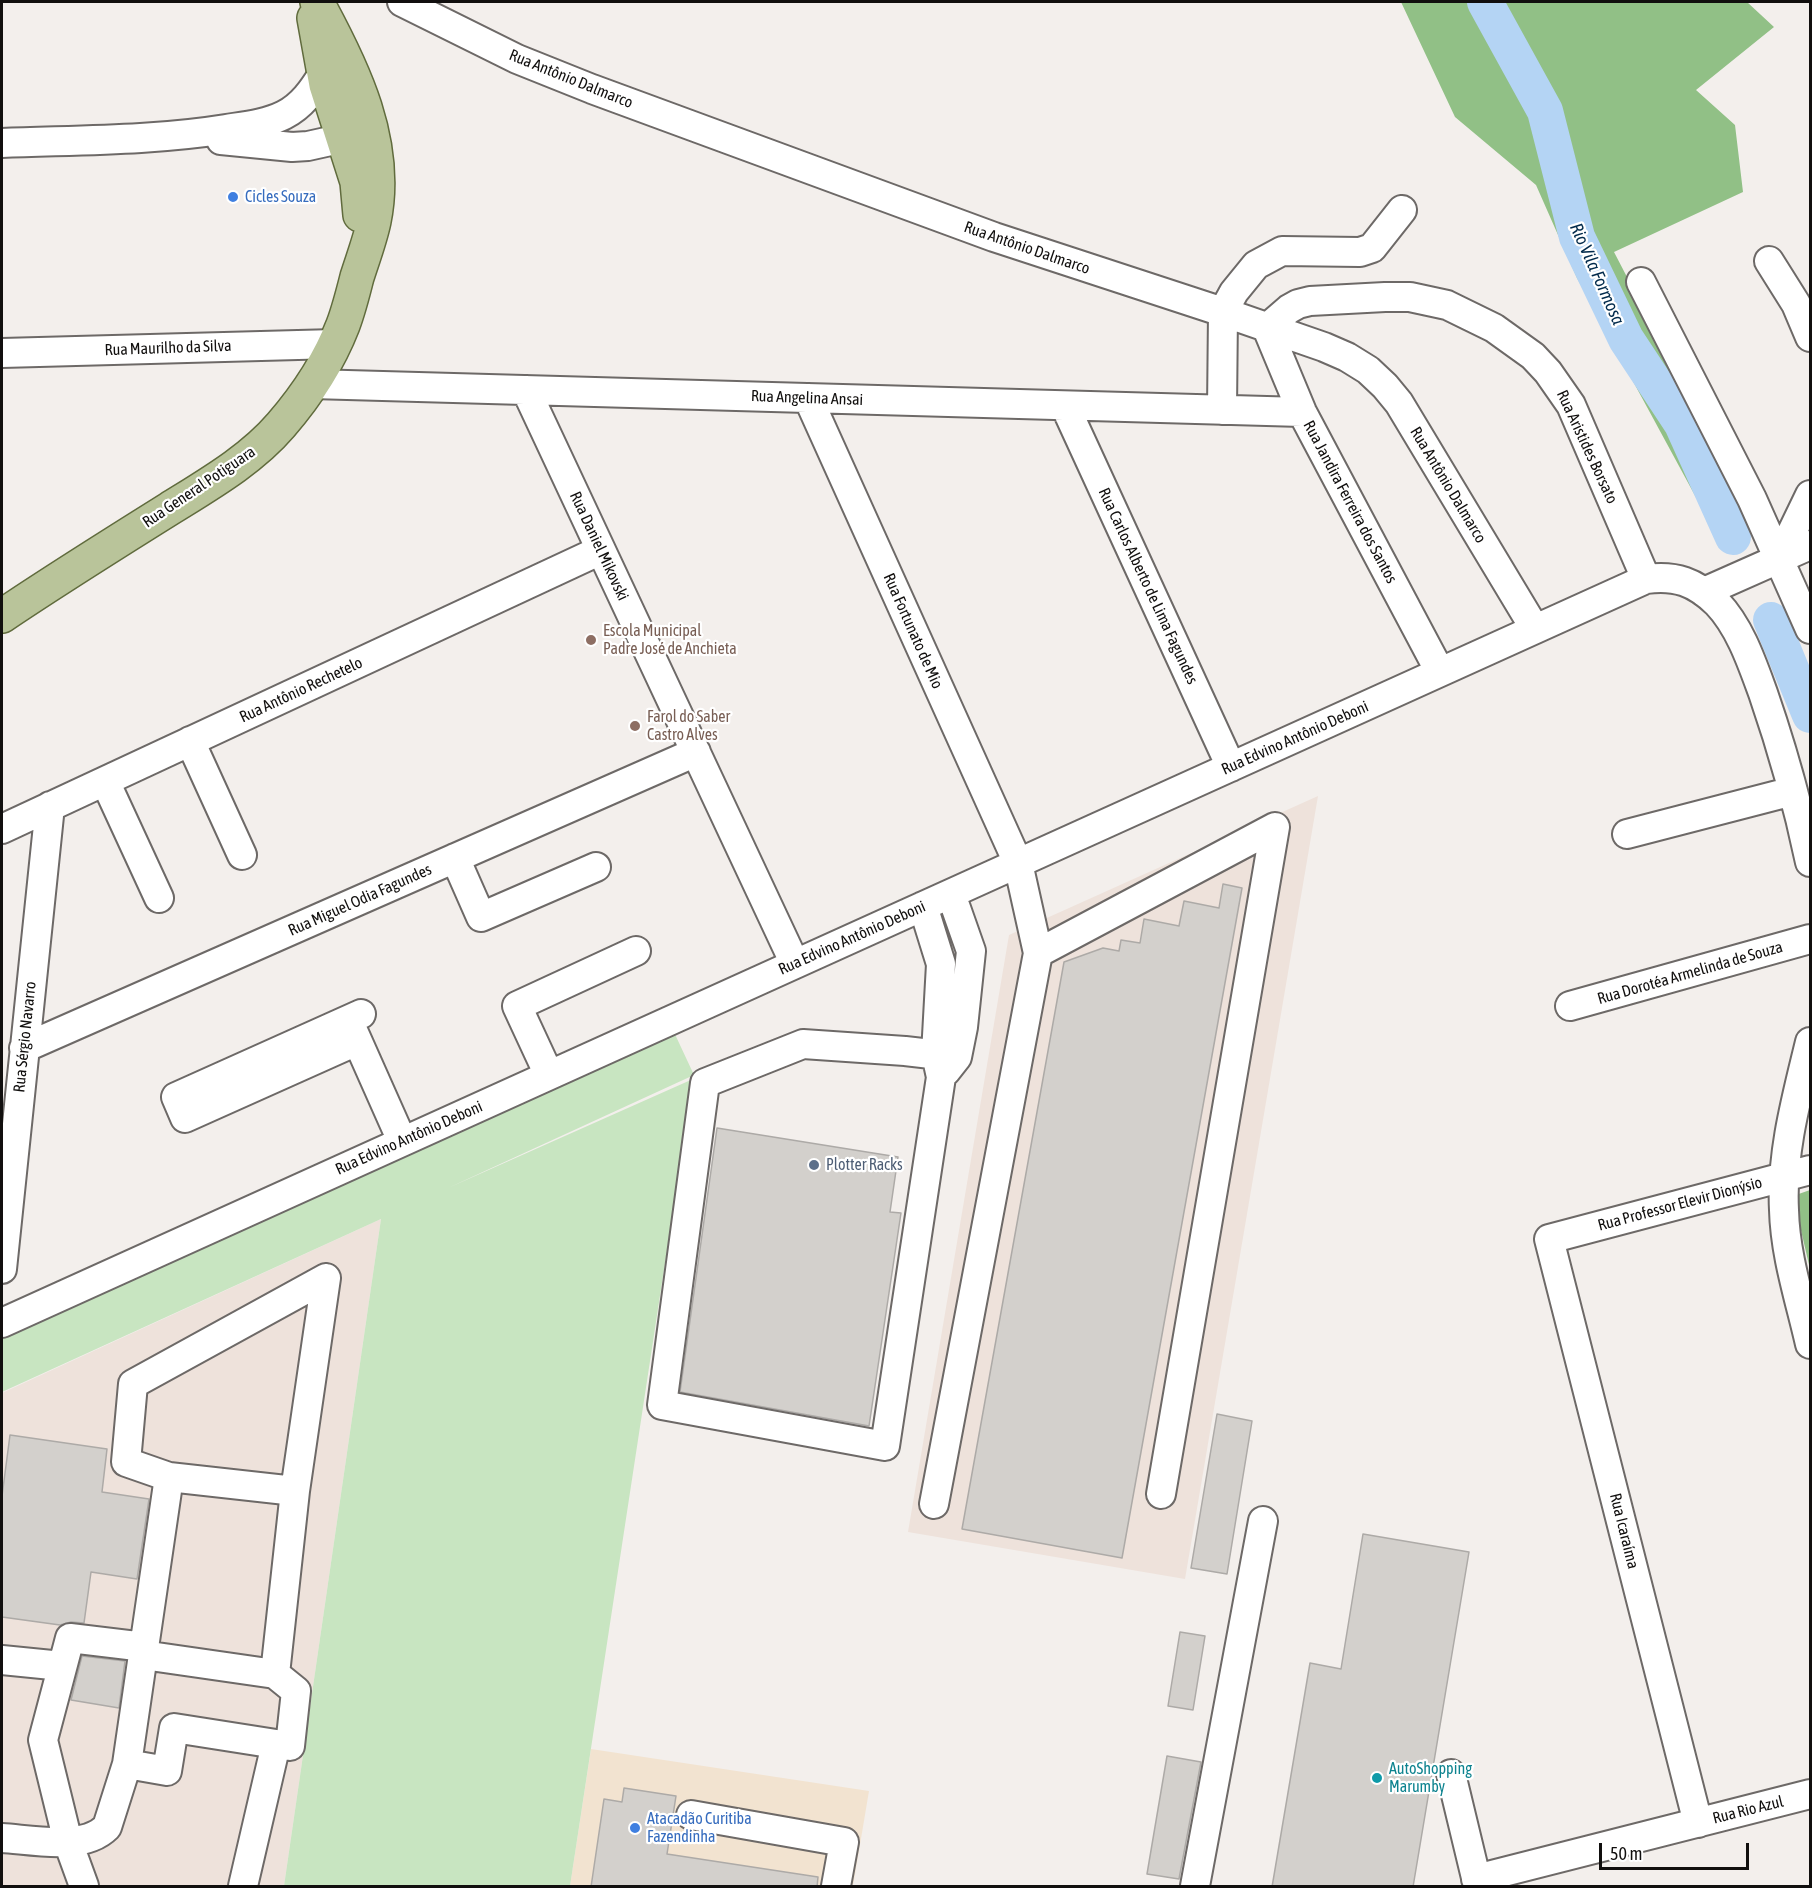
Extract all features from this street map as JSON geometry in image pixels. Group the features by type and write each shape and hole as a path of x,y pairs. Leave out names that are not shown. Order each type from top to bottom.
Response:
{"main road":[{"name":"Rua General Potiguara","path":"310,2 326,85 357,182 360,217 358,277"},
{"name":"Rua General Potiguara","path":"2,616 236,465 259,447 280,426 312,384 335,344 351,303 374,219 377,173 374,141 356,81 341,46 317,2"},
{"path":"344,138 356,81"}],"street":[{"name":"Rua Antônio Dalmarco","path":"402,2 517,59 592,89 994,237 1223,312 1347,357 1368,370 1385,386 1405,413 1535,629"},
{"path":"2,142 186,136 255,125 285,115 307,98 324,72"},
{"path":"186,136 292,147 344,138"},
{"path":"1222,410 1223,312 1234,292 1256,265 1282,251 1360,252 1372,248 1402,210"},
{"path":"1769,261 1796,304 1810,337"},
{"path":"1641,282 1752,499 1810,629"},
{"name":"Rua Aristides Borsato","path":"1268,328 1289,309 1310,301 1410,297 1447,305 1502,332 1533,356 1554,380 1571,405 1646,579"},
{"name":"Rua Jandira Ferreira dos Santos","path":"1268,328 1302,412 1440,672"},
{"name":"Rua Maurilho da Silva","path":"2,353 335,344"},
{"name":"Rua Angelina Ansai","path":"312,384 1302,412"},
{"name":"Rua Daniel Mikovski","path":"526,390 795,964"},
{"name":"Rua Fortunato de Mio","path":"808,398 1018,863 1038,953"},
{"name":"Rua Carlos Alberto de Lima Fagundes","path":"1065,405 1231,767"},
{"path":"1779,559 1810,495"},
{"path":"1810,544 1704,592 1719,605 1749,658 1806,824 1810,862"},
{"name":"Rua Antônio Rechetelo","path":"2,829 601,550"},
{"name":"Rua Edvino Antônio Deboni","path":"2,1323 1646,579 1676,578 1704,592"},
{"path":"190,741 242,855"},
{"name":"Rua Miguel Odia Fagundes","path":"24,1048 696,752"},
{"path":"105,781 159,898"},
{"path":"1627,834 1793,791"},
{"name":"Rua Sérgio Navarro","path":"2,1269 50,806"},
{"path":"934,1504 1038,953 1275,827 1161,1494"},
{"path":"455,858 481,917 596,867"},
{"path":"945,1063 963,1027 971,951 951,894"},
{"path":"923,906 942,964 945,1063 885,1446 662,1405 705,1083 803,1044 945,1063"},
{"name":"Rua Dorotéa Armelinda de Souza","path":"1570,1006 1810,939"},
{"path":"549,1075 517,1006 636,951"},
{"path":"355,1025 185,1118 176,1097 355,1025"},
{"path":"355,1025 402,1141"},
{"path":"1810,1042 1795,1112 1797,1173 1784,1209 1785,1235 1810,1344"},
{"name":"Rua Professor Elevir Dionýsio","path":"1549,1239 1797,1173"},
{"name":"Rua Icaraíma","path":"1549,1239 1698,1822"},
{"path":"275,1674 295,1491 326,1278 134,1384 126,1462 169,1477 295,1491"},
{"path":"2,1838 69,1842 93,1837 107,1827 127,1764 169,1477"},
{"path":"1195,1887 1263,1521"},
{"path":"84,1887 69,1842 43,1740 70,1638 275,1674 297,1690 290,1746 174,1728 167,1771 127,1764"},
{"path":"2,1660 62,1666"},
{"path":"243,1887 276,1744"},
{"path":"1451,1774 1477,1883"},
{"name":"Rua Rio Azul","path":"1477,1883 1698,1822 1810,1794"},
{"path":"691,1815 844,1842 836,1887"}],"shaded area":[{"path":"1318,796 1185,1579 908,1532 1009,935"},
{"path":"381,1219 284,1886 2,1886 2,1393"},
{"path":"591,1749 869,1791 853,1886 570,1886"}],"green space":[{"path":"1401,2 1747,2 1774,27 1696,90 1735,125 1743,192 1614,252 1744,502 1705,514 1577,278 1536,185 1455,117"},
{"path":"673,1030 694,1075 448,1188 693,1079 570,1886 284,1886 381,1219 2,1392 2,1337"},
{"path":"1810,1190 1810,1269 1793,1196"}],"building":[{"path":"1223,884 1242,888 1122,1558 962,1529 1064,962 1103,948 1119,951 1121,940 1140,943 1144,919 1179,926 1184,901 1219,908"},
{"path":"717,1128 898,1157 890,1212 901,1213 869,1426 680,1392"},
{"path":"1217,1414 1252,1421 1227,1574 1191,1568"},
{"path":"10,1435 107,1449 102,1492 149,1499 137,1579 91,1572 84,1623 71,1622 60,1625 2,1617 2,1496"},
{"name":"AutoShopping Marumby","path":"1363,1534 1469,1552 1413,1887 1272,1887 1310,1663 1341,1669"},
{"path":"1180,1632 1205,1636 1193,1710 1168,1706"},
{"path":"82,1656 125,1661 119,1708 71,1700"},
{"path":"1167,1756 1201,1762 1179,1879 1147,1874"},
{"name":"Atacadão Curitiba Fazendinha","path":"624,1788 676,1796 667,1854 818,1877 817,1887 591,1887 604,1799 622,1802"}],"waterway":[{"name":"Rio Vila Formosa","path":"1485,2 1545,111 1577,237 1626,339 1682,424 1733,537"},
{"name":"Rio Vila Formosa","path":"1771,620 1810,715"}],"place":[{"name":"Cicles Souza","path":"233,197"},
{"name":"Escola Municipal Padre José de Anchieta","path":"591,640"},
{"name":"Farol do Saber Castro Alves","path":"635,726"},
{"name":"Plotter Racks","path":"814,1165"},
{"name":"AutoShopping Marumby","path":"1377,1778"},
{"name":"Atacadão Curitiba Fazendinha","path":"635,1828"}]}
